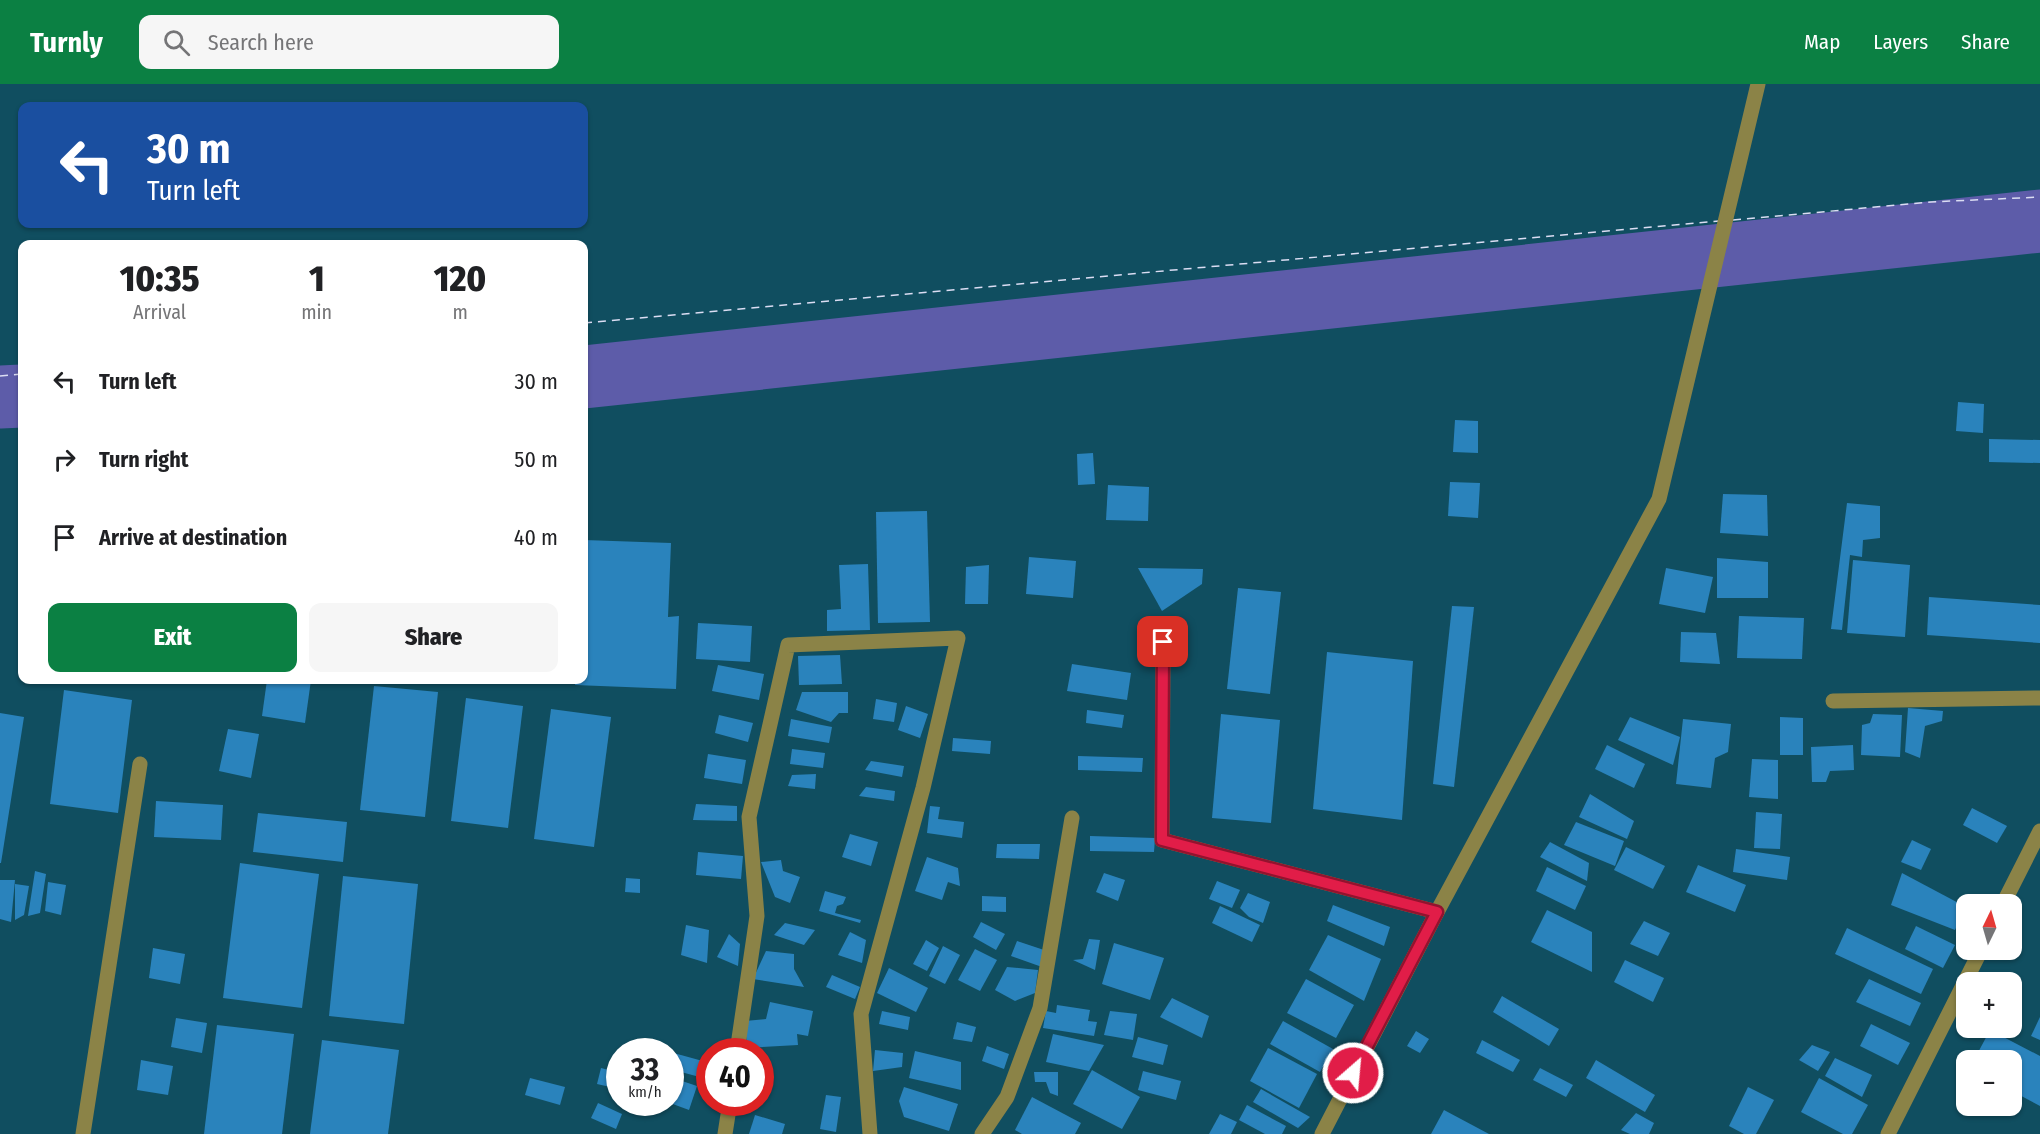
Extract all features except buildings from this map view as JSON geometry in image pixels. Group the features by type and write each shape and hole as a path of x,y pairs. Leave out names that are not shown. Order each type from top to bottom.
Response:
{"street":[{"path":"1322,1134 1437,912 1659,499 1758,84"},
{"path":"739,1038 757,916 749,817 788,645 958,638 923,788 861,1014 870,1134"},
{"path":"1163,642 1162,840 1437,912"},
{"path":"1833,700 2040,698"},
{"path":"83,1134 140,764"},
{"path":"982,1134 1007,1097 1040,1008 1072,818"},
{"path":"2008,894 2040,831"},
{"path":"1888,1134 1976,960"},
{"path":"725,1134 728,1116"}],"waterway":[{"path":"588,377 2040,221"},
{"path":"0,397 18,396"}],"ferry route":[{"path":"1733,220 1931,202 2040,197"},
{"path":"588,323 1719,221"},
{"path":"0,376 18,374"}],"route":[{"path":"1163,642 1162,840 1437,912 1353,1073"}]}
